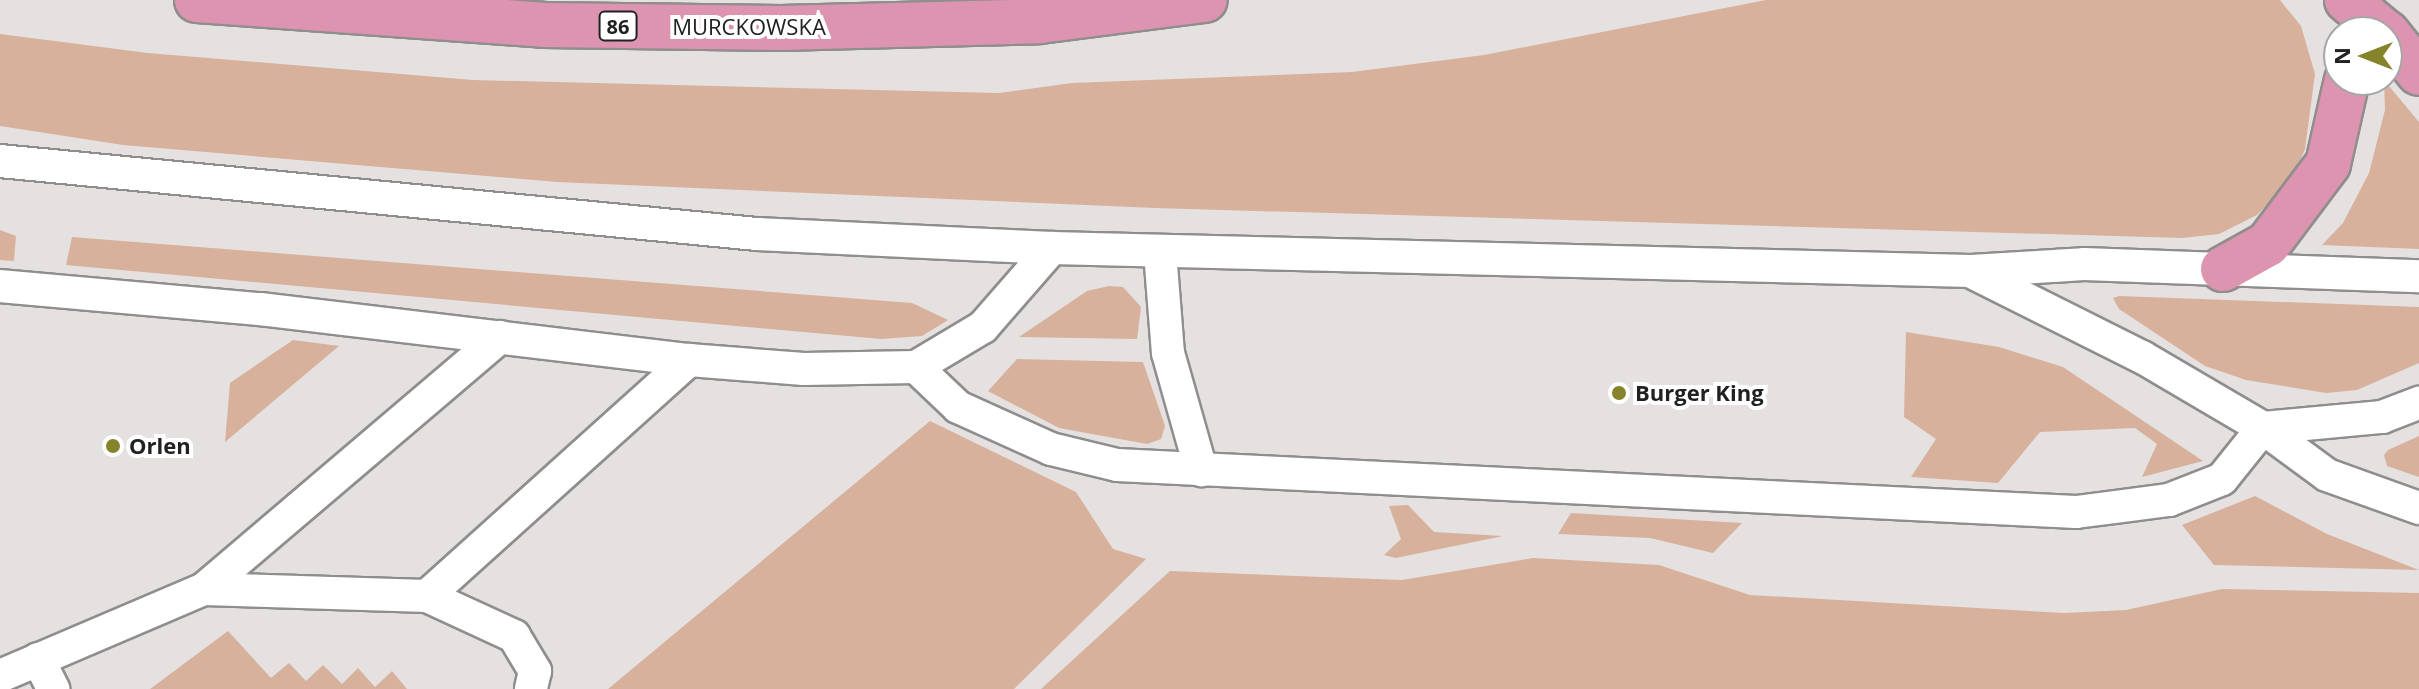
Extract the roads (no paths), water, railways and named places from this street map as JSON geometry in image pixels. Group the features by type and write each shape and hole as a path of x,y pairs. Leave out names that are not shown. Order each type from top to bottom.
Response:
{"highway":[{"name":"MURCKOWSKA","path":"197,0 543,25 781,28 1040,21 1205,0"},
{"path":"2347,0 2366,16"},
{"path":"2403,54 2419,73"},
{"path":"2223,269 2268,244 2328,164 2343,96"}],"lane":[{"path":"0,161 757,234 1160,252 1971,271 2084,264 2419,276"},
{"path":"0,286 500,337 689,360 804,369 916,367 983,327 1052,248"},
{"path":"1160,252 1168,353 1201,470"},
{"path":"1971,271 2142,357 2263,428 2327,475 2419,508"},
{"path":"0,676 204,589 500,337"},
{"path":"427,596 689,360"},
{"path":"916,367 958,407 1051,449 1117,465 2076,512 2169,500 2222,479 2263,428 2382,417 2419,403"},
{"path":"204,589 427,596 514,636 535,671 531,689"},
{"path":"38,659 53,689"}],"place":[{"name":"Burger King","path":"1619,393"},
{"name":"Orlen","path":"113,446"}]}
